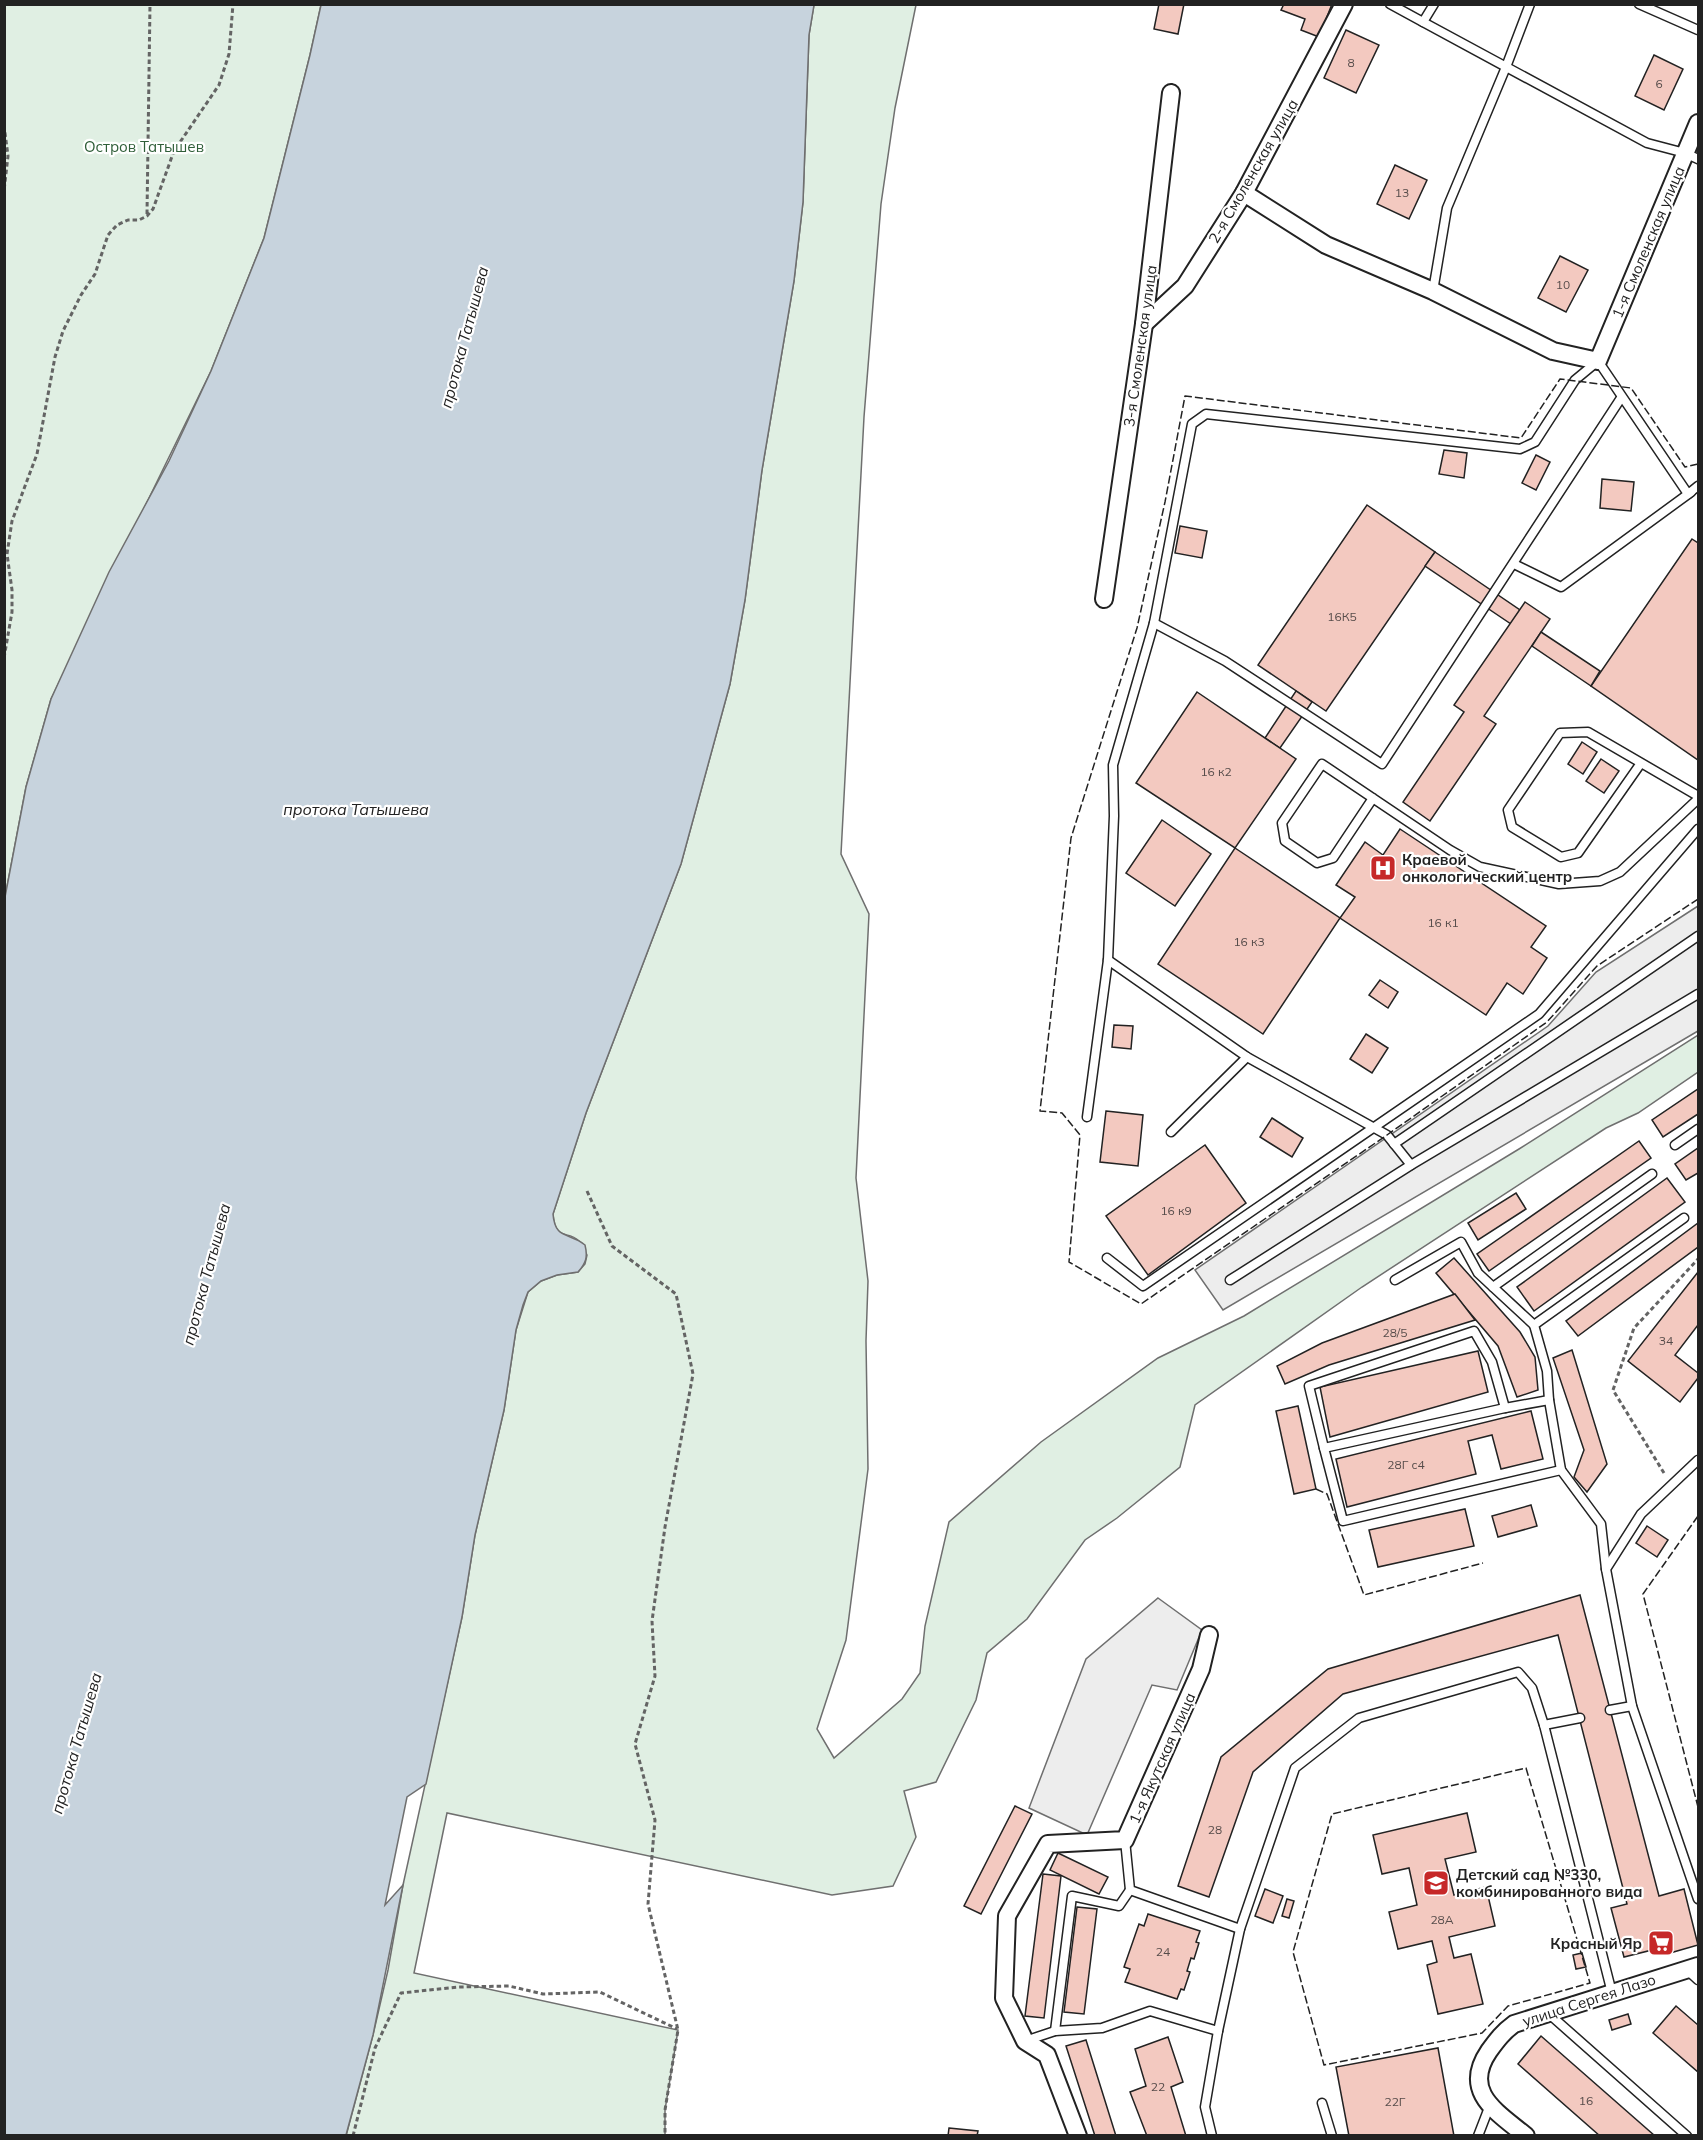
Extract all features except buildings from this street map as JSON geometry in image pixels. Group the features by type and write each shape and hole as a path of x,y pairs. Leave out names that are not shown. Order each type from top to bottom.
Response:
{"street":[{"name":"2-я Смоленская улица","path":"1144,324 1185,286 1244,193 1344,4"},
{"name":"3-я Смоленская улица","path":"1104,599 1144,324 1171,93"},
{"name":"1-я Смоленская улица","path":"1598,361 1692,156 1698,123"},
{"path":"1244,193 1326,245 1433,291 1553,351 1598,361"},
{"name":"1-я Якутская улица","path":"1078,2136 1047,2055 1025,2041 1004,1998 1007,1916 1048,1844 1125,1840 1201,1669 1209,1635"},
{"name":"улица Сергея Лазо","path":"1526,2136 1490,2105 1480,2085 1481,2063 1504,2031 1514,2024 1612,1993 1694,1972"}],"lane":[{"path":"1390,4 1647,143 1692,156"},
{"path":"1423,22 1434,4"},
{"path":"1433,291 1447,208 1530,4"},
{"path":"1640,4 1698,30"},
{"path":"1087,1117 1108,960 1114,816 1113,765 1154,622 1192,424 1206,414 1520,449 1535,442 1575,380 1598,361 1688,494"},
{"path":"1154,622 1225,661 1382,764 1622,398"},
{"path":"1514,564 1561,587 1698,486"},
{"path":"1372,798 1333,858 1317,862 1285,841 1282,823 1322,764 1450,850 1480,867 1559,884 1600,881 1620,872 1698,797 1588,732 1560,733 1508,810 1512,827 1561,857 1578,853 1641,764"},
{"path":"1107,1258 1143,1286 1539,1014 1698,829"},
{"path":"1394,1144 1698,936"},
{"path":"1108,960 1247,1057 1387,1135 1412,1165"},
{"path":"1230,1280 1412,1165 1698,994"},
{"path":"1171,1132 1247,1057"},
{"path":"1676,1145 1698,1130"},
{"path":"1493,1287 1652,1174"},
{"path":"1534,1325 1684,1218"},
{"path":"1395,1280 1461,1242 1478,1273 1534,1325 1547,1371 1549,1400 1561,1470 1601,1524 1606,1569 1632,1706 1698,1899"},
{"path":"1505,1408 1492,1362 1474,1331 1309,1386 1342,1521 1561,1470"},
{"path":"1324,1448 1549,1400"},
{"path":"1606,1569 1641,1514 1698,1460"},
{"path":"1212,2136 1205,2107 1218,2031 1240,1929 1295,1768 1359,1718 1518,1672 1532,1688 1544,1725 1612,1993"},
{"path":"1610,1710 1632,1706"},
{"path":"1544,1725 1580,1718"},
{"path":"1055,2031 1072,1896 1119,1906 1130,1890 1125,1840"},
{"path":"1130,1890 1240,1929"},
{"path":"1025,2041 1055,2031 1102,2028 1150,2011 1218,2031"},
{"path":"1548,2013 1688,2136"},
{"path":"1322,2103 1332,2136"},
{"path":"1478,2136 1490,2105"}],"path":[{"path":"147,216 150,4"},
{"path":"4,658 12,612 12,591 7,554 12,521 37,454 55,357 63,331 76,303 95,274 108,235 117,225 147,216 158,199 174,151 219,85 229,54 234,4"},
{"path":"4,125 8,156 4,191"},
{"path":"587,1191 612,1246 676,1294 693,1374 665,1527 652,1621 655,1676 635,1744 655,1820 648,1904 678,2030 665,2110 665,2136"},
{"path":"1664,1473 1613,1390 1634,1328 1698,1259"},
{"path":"353,2136 375,2048 401,1993 458,1987 509,1986 543,1994 600,1992 678,2030"}],"green space":[{"name":"Остров Татышев","path":"5,5 321,5 264,238 211,371 51,699 26,787 5,897"},
{"path":"814,5 916,5 895,108 881,204 864,417 841,854 869,914 856,1178 868,1281 866,1341 868,1469 846,1640 817,1729 834,1758 902,1699 920,1673 925,1626 949,1522 1041,1442 1158,1358 1244,1316 1519,1149 1698,1035 1698,1072 1638,1113 1606,1128 1362,1287 1195,1405 1180,1467 1117,1518 1085,1540 1027,1619 987,1653 976,1700 936,1782 904,1791 916,1837 893,1886 832,1895 447,1813 414,1973 678,2030 665,2110 665,2135 346,2136 388,1970 403,1885 462,1617 475,1535 504,1410 516,1330 528,1292 541,1281 557,1275 578,1272 585,1264 587,1255 581,1244 575,1238 559,1232 554,1223 553,1214 586,1113 681,864 730,684 745,600 762,470 794,281 803,202 809,35"}],"shaded area":[{"path":"1698,906 1698,1031 1223,1310 1195,1270 1548,1026 1596,972"},
{"path":"1158,1598 1202,1630 1177,1690 1152,1685 1087,1835 1029,1808 1086,1659"}],"water":[{"name":"протока Татышева","path":"321,5 814,5 809,35 803,202 794,281 762,470 745,600 730,684 681,864 586,1113 553,1214 554,1222 560,1232 585,1245 586,1260 578,1272 557,1275 541,1281 528,1292 516,1330 504,1410 475,1535 462,1617 426,1784 407,1797 385,1905 403,1885 373,2035 346,2135 5,2135 5,897 26,787 51,699 109,572 169,461 211,371 264,238"}],"fence":[{"path":"1698,464 1685,467 1631,388 1560,379 1521,438 1185,396 1165,502 1137,628 1071,838 1040,1111 1062,1113 1080,1135 1069,1262 1141,1304 1547,1022 1597,966 1698,899"},
{"path":"1316,1489 1327,1494 1364,1595 1483,1563"},
{"path":"1698,1516 1643,1594 1698,1807"},
{"path":"1526,1768 1590,1983 1508,2006 1482,2033 1324,2065 1293,1952 1332,1814 1526,1768"}],"place":[{"name":"Краевой онкологический центр","path":"1383,868"},
{"name":"Детский сад №330, комбинированного вида","path":"1436,1883"},
{"name":"Красный Яр","path":"1661,1943"}]}
